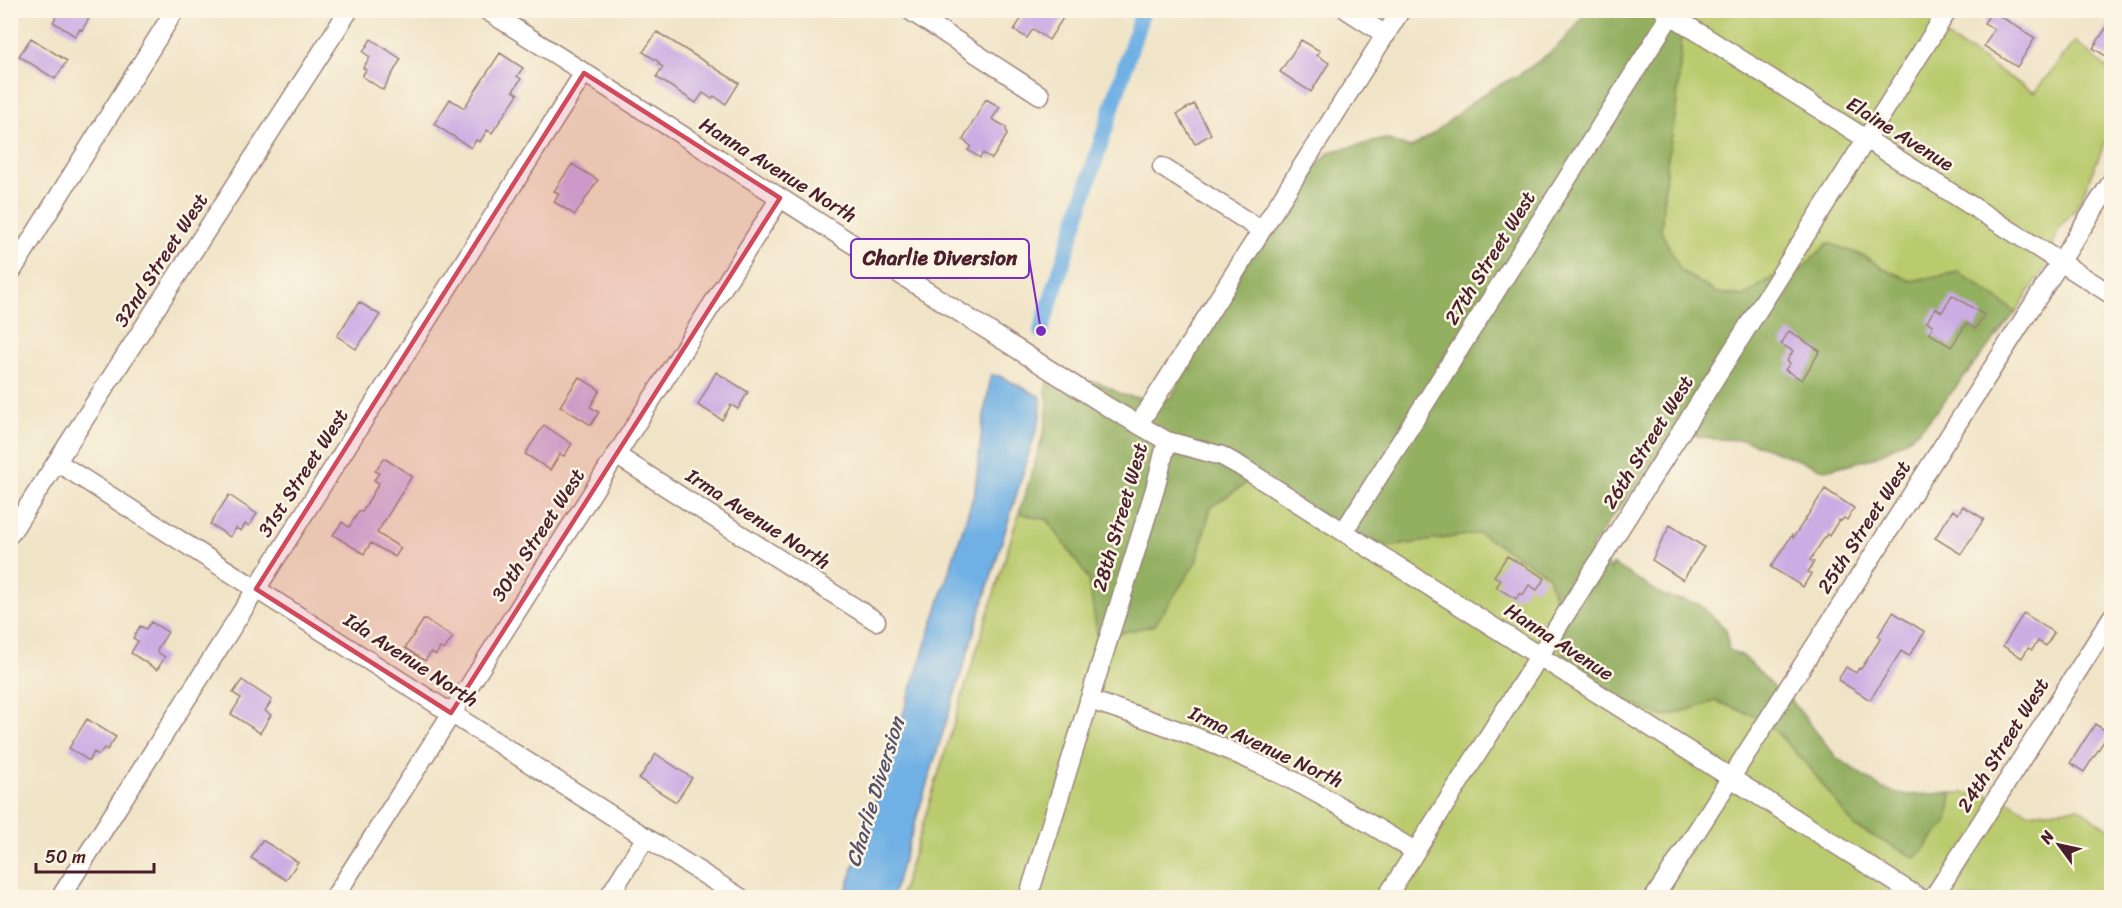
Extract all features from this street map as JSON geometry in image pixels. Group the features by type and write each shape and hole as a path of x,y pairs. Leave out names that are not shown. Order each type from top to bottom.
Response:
{"street":[{"path":"10,274 175,10"},
{"name":"32nd Street West","path":"10,534 349,10"},
{"name":"Hanna Avenue North","path":"486,10 1139,424"},
{"path":"909,10 1040,95"},
{"path":"1347,10 1386,35"},
{"name":"28th Street West","path":"1028,897 1155,489 1167,441 1139,424 1401,10"},
{"name":"26th Street West","path":"1386,897 1948,10"},
{"name":"Elaine Avenue","path":"1670,12 2112,295"},
{"name":"27th Street West","path":"1344,531 1670,12"},
{"name":"31st Street West","path":"60,897 584,73"},
{"path":"1162,167 1261,230"},
{"name":"25th Street West","path":"1654,897 2112,181"},
{"name":"30th Street West","path":"334,897 780,198"},
{"name":"Hanna Avenue","path":"1167,441 1222,456 1920,897"},
{"name":"Irma Avenue North","path":"616,455 876,621"},
{"name":"Ida Avenue North","path":"57,462 741,897"},
{"name":"24th Street West","path":"1933,897 2112,617"},
{"name":"Irma Avenue North","path":"1089,700 1173,728 1288,778 1415,851"},
{"path":"608,897 646,837"}],"highlighted area":[{"path":"584,73 780,198 451,713 256,589"}],"green space":[{"path":"1586,11 1680,11 1681,51 1676,110 1666,169 1661,231 1681,271 1716,293 1744,296 1775,276 1802,269 1828,243 1864,256 1884,269 1911,281 1959,272 2016,312 1931,418 1911,437 1873,458 1825,470 1745,440 1714,439 1676,432 1591,548 1599,554 1610,570 1613,564 1664,596 1699,604 1726,629 1729,650 1743,656 1775,688 1792,701 1836,757 1883,789 1905,795 1952,793 1948,821 1916,858 1855,827 1806,763 1765,720 1716,701 1665,717 1614,696 1563,655 1556,602 1548,575 1479,533 1388,547 1341,525 1254,478 1211,507 1196,562 1155,625 1098,638 1088,578 1048,520 1019,513 1044,431 1048,400 1045,391 1049,375 1100,383 1123,395 1158,401 1171,397 1250,256 1292,197 1329,152 1386,139 1410,148 1430,136 1484,94 1537,63 1572,31"},
{"path":"1680,11 1947,11 1936,30 2034,93 2075,41 2111,71 2111,129 2077,207 2059,228 2045,268 2016,312 1959,272 1911,281 1884,269 1864,256 1828,243 1802,269 1775,276 1744,296 1716,293 1680,271 1661,231 1666,169 1676,110 1681,51"},
{"path":"1254,478 1388,547 1479,533 1548,575 1556,602 1563,655 1665,717 1716,701 1765,720 1806,763 1948,821 1952,793 1974,793 2001,798 2028,813 2078,808 2111,830 2111,897 900,898 1019,513 1048,520 1088,578 1099,638 1196,562 1211,507"}],"water":[{"path":"991,375 1000,376 1041,397 1041,415 892,897 844,897 975,491"}],"building":[{"path":"60,10 94,10 82,30 80,29 75,36 53,22"},
{"path":"1027,10 1068,10 1049,40 1033,29 1027,38 1014,30"},
{"path":"1992,11 2035,38 2017,67 1984,46 1994,29 1984,23"},
{"path":"2112,19 2112,60 2093,48"},
{"path":"657,32 739,83 726,104 714,96 712,99 703,93 696,103 656,77 663,67 643,52"},
{"path":"31,38 67,61 55,79 19,56"},
{"path":"371,39 401,59 383,90 362,76 366,70 363,68 370,57 363,52"},
{"path":"1301,40 1320,51 1317,55 1329,63 1311,92 1280,72"},
{"path":"500,53 523,68 517,76 521,79 513,91 518,94 492,133 487,130 480,142 476,140 471,148 434,124 450,99 464,108"},
{"path":"986,99 1000,107 992,119 1006,127 1007,135 992,159 983,153 980,158 968,150 971,146 963,140"},
{"path":"1194,104 1211,134 1195,144 1177,114"},
{"path":"572,164 598,180 575,215 554,202 559,194 554,191"},
{"path":"1952,295 1984,315 1975,329 1967,323 1951,347 1929,333 1933,325 1927,322 1935,308 1942,312"},
{"path":"359,302 380,315 356,349 337,336"},
{"path":"1789,331 1820,351 1802,380 1785,370 1790,363 1787,361 1793,351 1781,344"},
{"path":"716,372 748,392 738,409 731,405 722,420 698,405"},
{"path":"579,377 600,390 590,407 599,412 591,425 560,406"},
{"path":"544,425 572,444 564,456 560,454 550,470 525,454"},
{"path":"384,458 412,476 377,533 401,548 395,557 371,543 364,554 333,535 342,522 349,527 359,511 362,512 379,483 374,480 379,473 375,471"},
{"path":"1825,489 1854,508 1847,520 1844,518 1839,520 1829,536 1827,534 1810,560 1814,562 1808,572 1811,574 1803,587 1771,567"},
{"path":"229,495 257,514 249,526 245,524 241,531 236,528 230,537 210,524"},
{"path":"1963,506 1984,519 1961,554 1935,538 1953,510 1958,514"},
{"path":"1670,525 1704,547 1683,580 1652,560"},
{"path":"1507,556 1545,578 1537,590 1529,585 1523,595 1520,593 1516,599 1496,587 1501,580 1494,576"},
{"path":"1893,612 1925,632 1909,656 1901,651 1870,700 1838,680 1846,667 1856,673 1859,668 1861,669 1881,638 1878,636"},
{"path":"2024,613 2054,633 2046,646 2038,641 2032,650 2028,648 2022,658 2003,646"},
{"path":"424,619 453,637 444,650 440,648 436,655 431,652 425,661 405,648"},
{"path":"151,622 168,632 158,648 157,652 165,657 157,670 131,653 138,641 133,638 140,626 146,629"},
{"path":"242,680 272,700 265,711 271,715 260,733 231,714 241,698 233,693"},
{"path":"87,719 116,737 107,750 104,748 99,755 94,752 89,761 69,748"},
{"path":"2095,724 2109,733 2084,772 2070,763"},
{"path":"656,754 692,778 676,802 639,779"},
{"path":"262,840 298,862 286,880 251,858"}],"waterway":[{"name":"Charlie Diversion","path":"1041,331 1143,10"}],"place":[{"name":"Charlie Diversion","path":"1041,331"}]}
